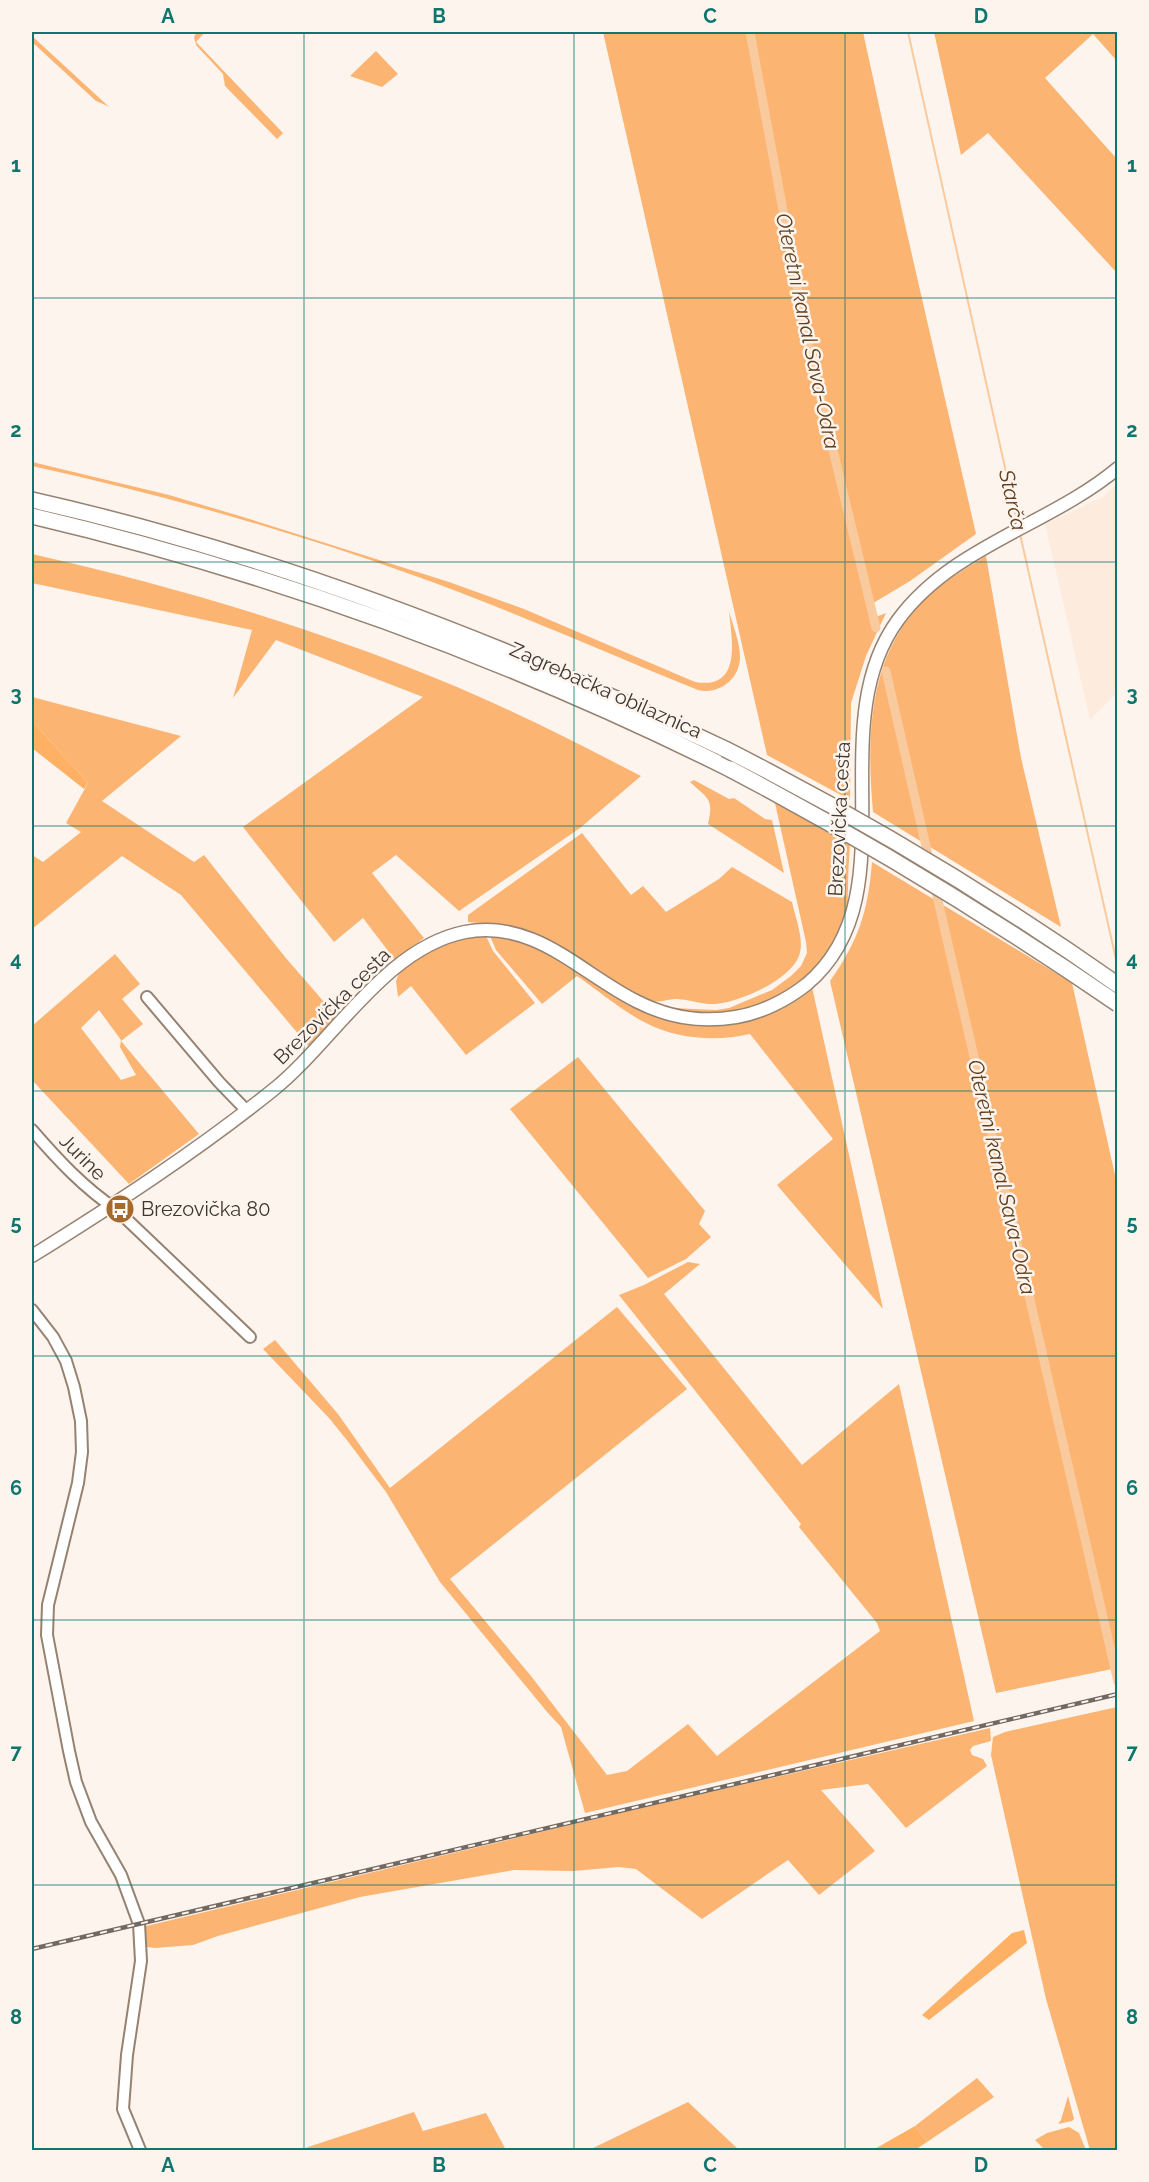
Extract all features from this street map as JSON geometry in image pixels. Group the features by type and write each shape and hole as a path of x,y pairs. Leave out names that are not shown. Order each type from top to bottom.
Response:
{"highway":[{"name":"Zagrebačka obilaznica","path":"32,500 211,547 386,604 581,682 725,749 834,806 1067,949 1118,985"},
{"name":"Zagrebačka obilaznica","path":"32,516 207,562 324,599 437,639 616,714 829,821 1061,965 1118,1004"}],"main road":[{"name":"Brezovička cesta","path":"32,1256 111,1206 246,1110 292,1073 370,992 405,960 430,944 466,932 506,932 535,940 568,957 633,1000 659,1011 685,1018 717,1020 746,1015 797,992 831,958 843,939 854,912 860,873 863,725 869,687 882,649 898,620 926,589 956,566 1081,495 1118,468"}],"street":[{"path":"147,997 219,1082 246,1110"},
{"name":"Jurine","path":"32,1130 65,1167 111,1206"},
{"path":"111,1206 250,1336"},
{"path":"32,1310 53,1337 66,1360 79,1410 82,1442 78,1483 48,1605 47,1635 76,1782 91,1822 121,1875 139,1924 141,1961 127,2055 123,2109 140,2151"}],"shaded area":[{"path":"197,32 205,32 196,42 283,133 277,139 225,86 223,74 196,45 194,37"},
{"path":"603,32 863,32 976,534 910,581 870,605 873,618 886,613 866,656 851,703 850,800 767,755"},
{"path":"934,32 1117,32 1117,61 1093,34 1045,78 1117,157 1117,273 988,133 961,155"},
{"path":"32,36 110,107 96,101 32,42"},
{"path":"376,51 398,74 382,87 350,76"},
{"path":"32,462 169,495 449,582 524,609 695,682 710,682 721,678 727,671 732,649 729,611 739,646 739,665 732,678 721,688 698,690 481,601 361,557 127,488 32,466"},
{"path":"1117,483 1117,693 1090,720 1045,524 1104,496"},
{"path":"32,554 135,579 238,608 390,660 491,702 641,776 580,828 459,911 396,855 372,873 424,938 395,960 363,918 334,942 243,827 423,697 276,640 233,698 252,630 32,583"},
{"path":"986,556 1021,758 1061,927 873,812 870,752 872,722 876,693 895,639 911,614 933,592"},
{"path":"32,697 181,736 102,801 194,862 204,855 285,957 338,1018 311,1049 181,895 122,856 32,929 32,855 43,862 81,832 66,823 88,783 32,721"},
{"path":"32,721 88,783 84,789 32,748"},
{"path":"694,780 729,799 734,798 765,819 772,820 784,873 708,824 710,804 690,782"},
{"path":"775,803 850,844 848,910 837,937 821,960 802,980 779,996 753,1007 726,1013 699,1014 672,1008 716,1010 729,1008 772,990 801,966 807,953 806,942"},
{"path":"582,833 631,895 643,886 666,912 719,879 732,867 792,902 801,943 801,950 794,965 775,981 738,999 716,1004 675,999 656,1001 631,993 567,950 544,938 507,927 468,922 468,915"},
{"path":"872,862 1072,983 1117,1184 1117,1668 996,1693 830,981 855,938 865,910"},
{"path":"486,936 493,951 535,1003 466,1055 411,986 398,997 396,981 399,973 423,954 464,938"},
{"path":"490,936 528,943 674,1021 695,1025 731,1024 762,1013 812,987 883,1309 777,1185 833,1139 750,1034 724,1038 697,1038 671,1033 628,1013 577,976 542,1004 496,950"},
{"path":"115,954 140,984 122,999 143,1024 121,1041 199,1134 129,1184 32,1080 32,1026","holes":["99,1010 121,1040 120,1047 136,1075 121,1080 81,1028"]},
{"path":"578,1057 705,1211 699,1224 711,1237 686,1259 648,1278 510,1109"},
{"path":"688,1262 700,1264 664,1294 802,1465 899,1384 974,1721 585,1813 561,1727 440,1582 386,1492 346,1439 263,1349 275,1340 338,1414 390,1488 617,1307 687,1389 450,1579 531,1676 607,1775 627,1771 688,1724 717,1756 880,1631 877,1623 799,1527 801,1524 619,1295"},
{"path":"1117,1707 1117,2150 1090,2150 1046,1999 991,1755 993,1737 1005,1732"},
{"path":"990,1728 991,1741 973,1746 970,1750 972,1755 983,1759 987,1766 906,1828 868,1784 821,1790 875,1851 819,1895 788,1860 702,1919 636,1869 619,1867 573,1871 514,1870 360,1897 193,1945 147,1947 142,1927 667,1802"},
{"path":"1024,1930 1027,1943 929,2020 922,2015 1012,1933"},
{"path":"977,2078 994,2097 927,2142 915,2126"},
{"path":"1068,2096 1074,2119 1058,2124 1061,2120"},
{"path":"688,2102 739,2150 589,2150"},
{"path":"414,2112 423,2131 486,2113 506,2150 299,2150"},
{"path":"915,2126 927,2142 915,2150 873,2150"},
{"path":"1069,2127 1079,2133 1086,2150 1045,2150 1035,2140 1047,2133"}],"waterway":[{"name":"Oteretni kanal Sava-Odra","path":"750,32 809,351 876,628"},
{"name":"Starča","path":"908,32 1018,526"},
{"name":"Starča","path":"1020,534 1118,968"},
{"name":"Oteretni kanal Sava-Odra","path":"886,671 930,864"},
{"name":"Oteretni kanal Sava-Odra","path":"934,883 1118,1682"}],"railway":[{"path":"32,1949 1118,1694"}],"place":[{"name":"Brezovička 80","path":"120,1209"}]}
